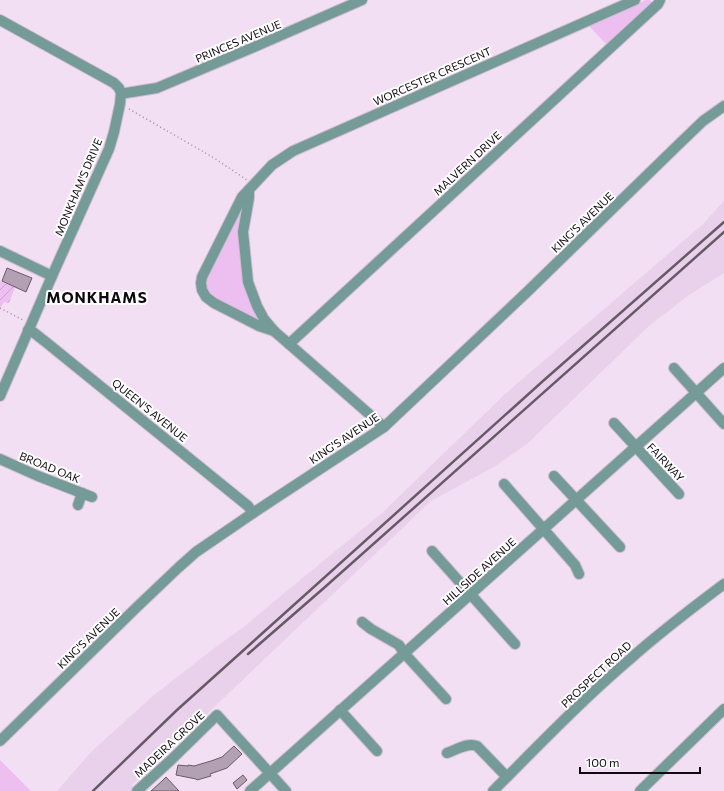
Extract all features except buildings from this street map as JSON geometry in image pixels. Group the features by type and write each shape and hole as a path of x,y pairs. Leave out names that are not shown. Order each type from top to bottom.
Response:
{"street":[{"name":"PRINCES AVENUE","path":"121,93 157,88 362,0"},
{"name":"WORCESTER CRESCENT","path":"274,331 259,326 214,303 206,297 202,290 201,283 204,271 242,197 272,165 293,150 635,0"},
{"name":"MALVERN DRIVE","path":"289,344 658,4 660,0"},
{"path":"0,20 114,84 119,88 121,93"},
{"name":"MONKHAM'S DRIVE","path":"0,396 109,149 120,104 121,93"},
{"name":"KING'S AVENUE","path":"0,741 196,552 384,427 527,292 682,141 724,106"},
{"name":"WORCESTER CRESCENT","path":"251,187 243,232 248,282 257,306 264,319 274,331 384,427"},
{"path":"0,251 52,276"},
{"name":"QUEEN'S AVENUE","path":"30,327 33,332 248,506 253,513"},
{"path":"674,368 724,424"},
{"name":"HILLSIDE AVENUE","path":"250,791 724,368"},
{"name":"FAIRWAY","path":"614,423 678,494"},
{"name":"BROAD OAK","path":"0,459 38,476 92,497"},
{"path":"554,476 620,547"},
{"path":"504,484 575,565 579,574"},
{"path":"78,505 82,493"},
{"path":"432,551 516,644"},
{"name":"PROSPECT ROAD","path":"493,791 587,698 628,661 724,584"},
{"path":"362,622 399,645 404,653 446,699"},
{"path":"640,791 724,709"},
{"path":"340,710 377,751"},
{"name":"MADEIRA GROVE","path":"137,791 172,760 221,712 286,791"},
{"path":"448,753 473,744 477,746 507,777"}],"path":[{"path":"120,104 214,158 251,187"},
{"path":"0,308 30,327"}],"shaded area":[{"path":"646,0 650,0 652,3 607,45 589,26"},
{"path":"244,198 240,241 265,323 218,301 208,293 206,287 206,275"},
{"path":"724,201 724,273 689,295 649,326 527,444 494,467 431,501 132,785 137,791 57,791 92,751 154,695 241,629 382,513 504,395 703,224"},
{"path":"0,281 15,287 9,303 4,302 1,307 0,307"},
{"path":"0,760 31,791 0,791"}],"railway":[{"path":"93,791 177,710 543,381 724,222"},
{"path":"248,654 724,232"}],"district":[{"name":"MONKHAMS","path":"97,297"}]}
